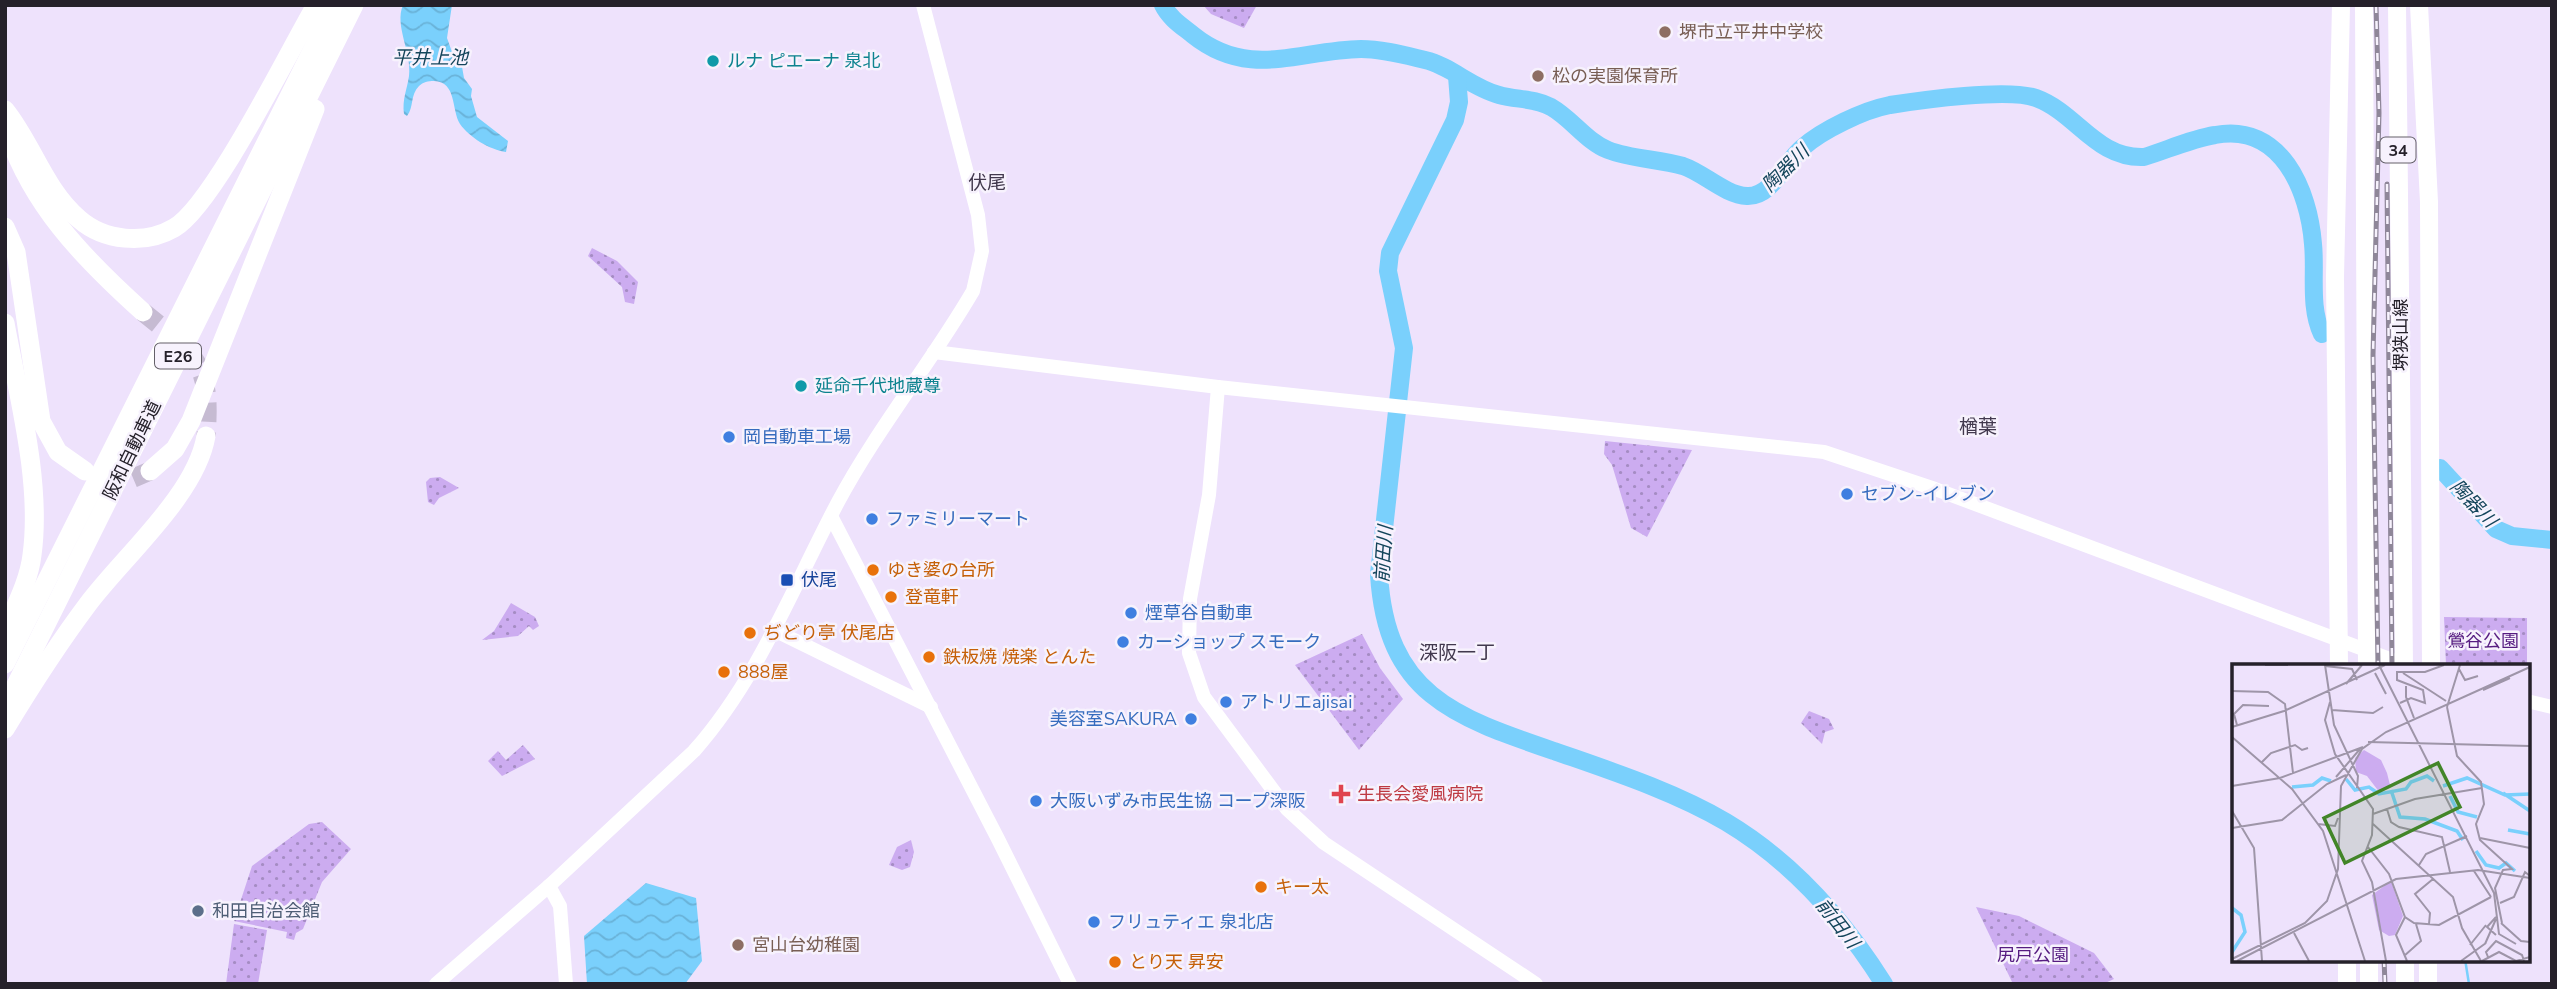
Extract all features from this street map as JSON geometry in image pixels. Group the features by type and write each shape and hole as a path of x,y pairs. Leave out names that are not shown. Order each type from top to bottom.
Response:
{"highway":[{"path":"5,110 21,130 41,172 60,201 82,222 103,233 130,239 154,236 175,228 206,193 316,5"},
{"name":"阪和自動車道","path":"5,664 335,5"},
{"name":"阪和自動車道","path":"5,707 354,5"},
{"path":"150,471 175,449 191,421 273,209 360,5"},
{"path":"5,124 28,179 46,211 89,263 143,312"},
{"path":"5,227 16,252 41,421 58,452 85,471"},
{"path":"5,323 30,472 34,531 27,577 5,631"},
{"path":"5,729 87,606 182,493 203,452 206,436"}],"main road":[{"path":"2339,664 2335,278 2341,5"},
{"name":"堺狭山線","path":"2364,5 2363,296 2367,656"},
{"name":"堺狭山線","path":"2397,5 2404,662"},
{"path":"2419,5 2429,202 2431,664"},
{"path":"2347,961 2347,984"},
{"path":"2369,961 2370,984"},
{"path":"2405,961 2405,984"},
{"path":"2428,961 2428,984"}],"street":[{"path":"436,984 549,887 715,728 732,706 774,630 831,516 973,290 982,251 978,215 923,5"},
{"path":"934,352 1218,387 1824,452 1935,489 2338,640 2404,662"},
{"path":"1218,387 1209,495 1190,599 1189,653 1204,697 1287,809 1324,843 1536,984"},
{"path":"831,516 931,707 1070,984"},
{"path":"774,630 931,707"},
{"path":"2529,701 2552,707"},
{"path":"549,887 560,906 566,984"}],"green space":[{"path":"1203,5 1257,5 1244,28 1211,14"},
{"path":"592,248 617,261 638,282 634,304 625,302 622,287 588,256"},
{"path":"1605,441 1692,450 1647,537 1631,528 1612,465 1604,454"},
{"path":"440,477 459,488 439,498 434,505 428,502 426,482 430,478"},
{"path":"511,603 535,617 539,626 533,630 529,626 518,636 482,640 494,631"},
{"name":"鶯谷公園","path":"2444,617 2527,618 2527,664 2446,664"},
{"path":"1362,634 1380,668 1403,699 1359,750 1295,665"},
{"path":"1809,711 1829,719 1834,729 1825,732 1822,744 1801,723"},
{"path":"523,745 535,759 502,776 488,761 498,751 506,760"},
{"path":"322,822 351,849 322,882 303,929 296,933 294,940 286,938 287,932 234,921 252,866 309,824"},
{"path":"911,840 914,852 910,867 902,870 889,865 897,847"},
{"name":"尻戸公園","path":"1976,907 2019,916 2094,953 2114,979 2103,984 2013,984"},
{"path":"234,924 267,930 258,984 226,984"}],"water":[{"name":"平井上池","path":"403,5 452,5 447,38 452,52 461,61 464,78 472,89 471,96 477,117 508,141 506,152 487,146 464,129 457,118 450,91 441,83 430,81 421,85 414,93 407,116 404,114 409,67 401,22"},
{"path":"646,883 696,898 702,961 685,984 587,984 584,936"}],"waterway":[{"name":"陶器川","path":"1163,5 1173,18 1193,35 1214,49 1234,56 1275,59 1361,49 1435,63 1489,92 1551,107 1608,150 1683,166 1731,192 1747,196 1764,191 1802,148 1844,122 1890,105 1943,98 2006,94 2036,98 2063,114 2100,143 2127,156 2144,157 2215,135 2238,134 2258,139 2274,150 2287,165 2298,183 2305,203 2313,244 2316,312 2322,334"},
{"name":"前田川","path":"1457,76 1459,102 1455,120 1390,253 1388,271 1404,348 1379,574 1384,615 1395,648 1411,674 1432,695 1457,712 1518,739 1663,791 1706,811 1750,838 1773,855 1815,894 1851,937 1884,984"},
{"name":"陶器川","path":"2440,468 2496,529 2512,536 2552,540"},
{"path":"2465,961 2469,984"}],"tunnel":[{"path":"143,312 176,339 197,363 206,392 206,436"},
{"path":"105,480 124,482 150,471"}],"railway":[{"path":"2376,5 2379,113 2373,355 2378,664"},
{"path":"2387,184 2392,664"},
{"path":"2384,961 2385,984"}],"place":[{"name":"堺市立平井中学校","path":"1665,32"},
{"name":"ルナ ピエーナ 泉北","path":"713,61"},
{"name":"松の実園保育所","path":"1538,76"},
{"name":"延命千代地蔵尊","path":"801,386"},
{"name":"岡自動車工場","path":"729,437"},
{"name":"セブン-イレブン","path":"1847,494"},
{"name":"ファミリーマート","path":"872,519"},
{"name":"ゆき婆の台所","path":"873,570"},
{"name":"伏尾","path":"787,580"},
{"name":"登竜軒","path":"891,597"},
{"name":"煙草谷自動車","path":"1131,613"},
{"name":"ぢどり亭 伏尾店","path":"750,633"},
{"name":"カーショップ スモーク","path":"1123,642"},
{"name":"鉄板焼 焼楽 とんた","path":"929,657"},
{"name":"888屋","path":"724,672"},
{"name":"アトリエajisai","path":"1226,702"},
{"name":"美容室SAKURA","path":"1191,719"},
{"name":"生長会愛風病院","path":"1341,794"},
{"name":"大阪いずみ市民生協 コープ深阪","path":"1036,801"},
{"name":"キー太","path":"1261,887"},
{"name":"和田自治会館","path":"198,911"},
{"name":"フリュティエ 泉北店","path":"1094,922"},
{"name":"宮山台幼稚園","path":"738,945"},
{"name":"とり天 昇安","path":"1115,962"}],"district":[{"name":"伏尾","path":"987,182"},
{"name":"楢葉","path":"1978,426"},
{"name":"深阪一丁","path":"1457,652"}]}
